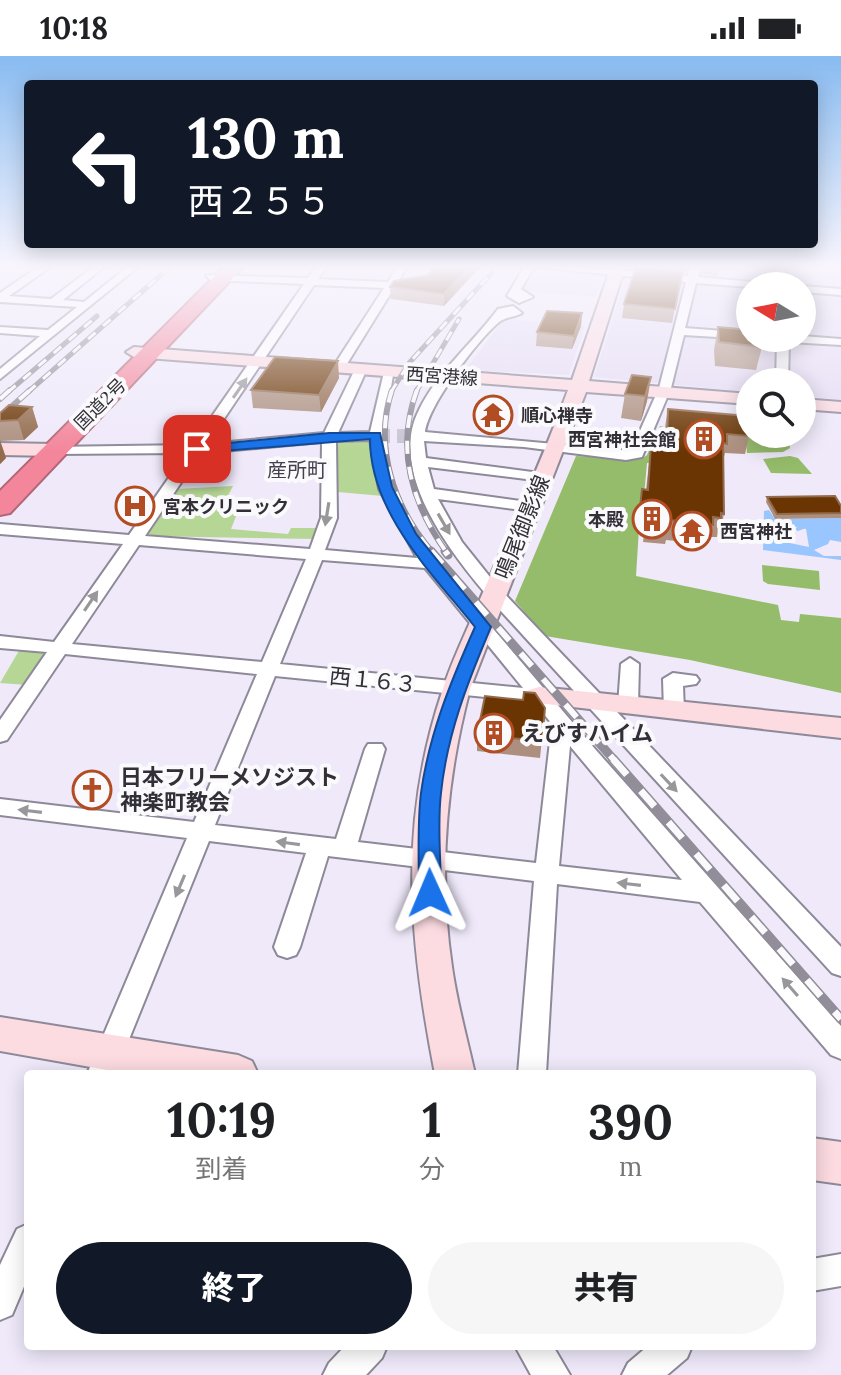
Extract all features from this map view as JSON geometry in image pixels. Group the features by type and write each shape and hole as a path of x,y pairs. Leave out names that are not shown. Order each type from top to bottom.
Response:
{"highway":[{"name":"国道2号","path":"0,507 45,450 165,329"},
{"name":"国道2号","path":"0,486 45,450"}],"street":[{"path":"0,375 6,365 59,329"},
{"path":"0,735 279,329"},
{"path":"339,367 363,329"},
{"path":"488,329 449,376 420,420 417,436 420,462 429,493 456,546 593,702 839,960"},
{"name":"鳴尾御影線","path":"454,1070 432,956 428,861 431,795 441,736 456,689 578,386 597,329"},
{"path":"4,330 52,334"},
{"path":"417,436 637,454 663,393 681,331 736,335"},
{"path":"816,340 841,342"},
{"name":"西宮港線","path":"142,352 736,398"},
{"path":"105,1064 316,554 329,518 329,437 361,369"},
{"path":"390,372 377,418 376,455 385,487 409,535 539,696 841,1046"},
{"path":"816,405 841,407"},
{"path":"0,449 197,449 329,437 376,436"},
{"path":"420,462 542,477"},
{"path":"429,493 530,506"},
{"path":"0,529 433,564"},
{"name":"西１６３","path":"0,642 841,728"},
{"path":"628,705 630,664"},
{"path":"674,711 673,679 689,680"},
{"path":"532,1070 546,875 562,722"},
{"path":"344,851 375,749"},
{"path":"0,807 707,893"},
{"path":"287,947 319,848"},
{"path":"0,1034 105,1064 185,1070"},
{"path":"816,1160 841,1163"},
{"path":"0,1303 24,1249"},
{"path":"816,1274 841,1270"},
{"path":"341,1375 366,1350"},
{"path":"535,1350 552,1375"},
{"path":"640,1375 670,1350"}],"shaded area":[{"path":"497,329 584,329 569,375 465,370"},
{"path":"609,329 736,329 736,352 816,352 816,329 841,329 841,400 816,397 816,368 736,368 736,391 594,377"}],"green space":[{"path":"660,426 664,427 657,464 647,463 644,496 654,509 637,508 636,576 778,605 781,620 799,622 800,614 841,618 841,693 690,660 545,636 515,601 576,456 641,459 647,455"},
{"path":"370,438 383,496 338,492 333,441"},
{"path":"747,448 790,448 783,452 747,453"},
{"path":"798,458 812,474 771,473 763,459"},
{"path":"233,486 224,503 241,504 231,529 288,534 291,528 320,528 317,539 144,536 176,489"},
{"path":"762,565 819,571 820,590 768,584 763,581"},
{"path":"20,649 44,652 47,656 28,685 0,683"}],"water":[{"path":"769,510 775,519 841,518 841,542 830,540 814,550 824,556 841,556 841,560 763,550 764,511","holes":["779,524 806,529 809,547 775,540 770,531"]}],"building":[{"path":"539,329 577,329 574,336 537,332"},
{"path":"718,329 736,329 736,344 719,342"},
{"path":"275,357 338,361 319,395 251,390"},
{"path":"632,375 651,377 645,396 625,394"},
{"path":"9,405 32,407 18,420 0,421 0,413"},
{"path":"668,409 736,415 736,435 727,434 727,444 723,443 724,514 721,513 721,518 713,517 713,525 670,520 669,524 647,522 649,509 640,508 642,489 648,490 651,445 661,446 661,440 667,440"},
{"path":"835,496 841,513 777,514 767,497"},
{"path":"524,692 535,693 545,708 542,741 477,735 485,696 523,700"}],"waterway":[{"path":"798,529 803,527"}],"tunnel":[{"path":"376,436 417,436"}],"railway":[{"path":"8,392 82,329"},
{"path":"28,392 100,329"},
{"path":"392,391 409,363 441,329"},
{"path":"417,391 453,329"},
{"path":"0,399 10,390"},
{"path":"0,417 30,390"},
{"path":"392,391 385,433 391,476 407,517 433,553"},
{"path":"417,391 407,433 411,475 424,515 447,553"},
{"path":"431,551 615,761"},
{"path":"445,551 448,555"},
{"path":"613,759 841,1019"}],"place":[{"name":"順心禅寺","path":"493,415"},
{"name":"西宮神社会館","path":"704,439"},
{"name":"宮本クリニック","path":"135,506"},
{"name":"本殿","path":"652,519"},
{"name":"西宮神社","path":"692,531"},
{"name":"えびすハイム","path":"494,733"},
{"name":"日本フリーメソジスト 神楽町教会","path":"92,790"}],"district":[{"name":"産所町","path":"297,469"}],"route":[{"path":"197,449 329,437 376,436 376,455 385,487 409,535 483,627 456,689 441,736 431,795 430,893"}]}
